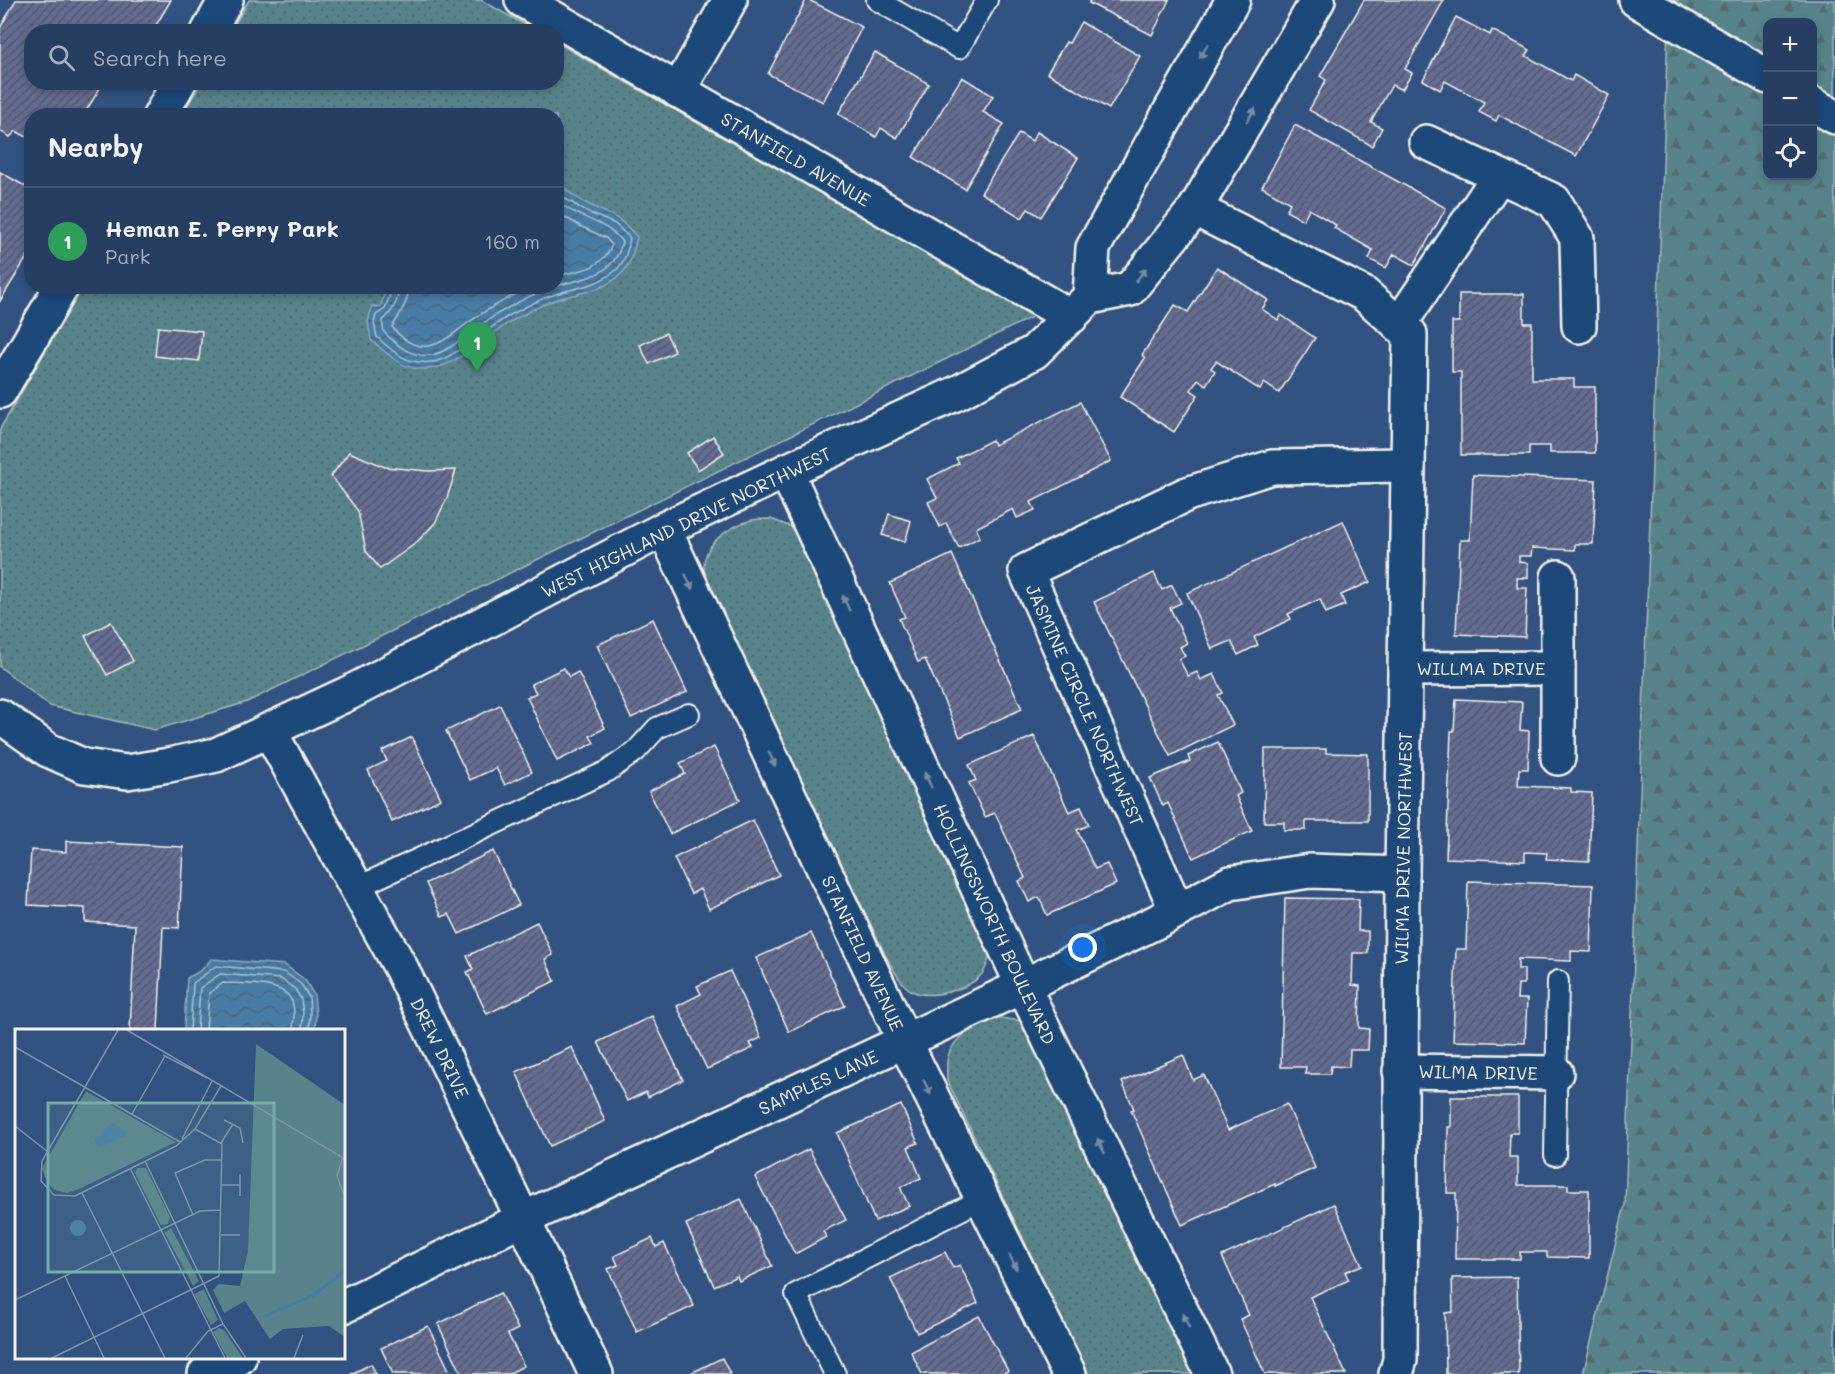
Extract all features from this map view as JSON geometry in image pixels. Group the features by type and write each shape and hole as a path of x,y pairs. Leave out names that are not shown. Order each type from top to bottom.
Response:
{"street":[{"path":"212,24 226,0"},
{"name":"STANFIELD AVENUE","path":"522,0 563,24"},
{"path":"678,91 730,0"},
{"path":"1080,307 1093,248 1233,0"},
{"path":"1080,307 1130,289 1195,209 1318,0"},
{"path":"1636,0 1763,75"},
{"name":"STANFIELD AVENUE","path":"564,24 678,91 1080,307"},
{"path":"164,108 175,90"},
{"path":"1817,107 1835,117"},
{"path":"1426,142 1554,201 1577,238 1579,326"},
{"path":"1399,326 1499,176"},
{"name":"WILMA DRIVE NORTHWEST","path":"1195,209 1364,294 1410,334 1400,1071 1400,1360 1396,1374"},
{"path":"0,391 57,294"},
{"name":"WEST HIGHLAND DRIVE NORTHWEST","path":"0,717 48,750 84,766 127,772 216,755 349,693 664,529 957,393 1034,352 1080,307"},
{"name":"JASMINE CIRCLE NORTHWEST","path":"1177,911 1026,571 1187,494 1272,466 1408,465"},
{"name":"HOLLINGSWORTH BOULEVARD","path":"786,471 1023,986 1212,1374"},
{"name":"STANFIELD AVENUE","path":"664,529 905,1042 982,1199 1060,1371"},
{"name":"WILLMA DRIVE","path":"1558,577 1558,758"},
{"name":"WILLMA DRIVE","path":"1405,669 1558,668"},
{"name":"DREW DRIVE","path":"269,730 401,968 596,1374"},
{"name":"SAMPLES LANE","path":"345,1306 523,1219 1023,986 1230,883 1310,871 1402,874"},
{"name":"WILMA DRIVE","path":"1400,1071 1556,1073"},
{"path":"205,1374 236,1359"}],"lane":[{"path":"877,0 958,48 987,0"},
{"path":"356,888 608,771 636,751 657,728 689,714"},
{"path":"1555,1155 1558,981"},
{"path":"834,1374 796,1294 982,1199"}],"green space":[{"path":"249,0 481,0 524,24 235,24"},
{"path":"1669,0 1835,0 1835,1374 1583,1374 1625,1205"},
{"path":"564,47 1036,315 247,702 155,730 50,706 0,667 0,429 79,294 564,294 564,108 186,108 197,90 564,90"},
{"path":"771,519 791,527 801,539 991,944 983,972 975,980 958,989 938,994 919,994 904,985 898,976 887,958 712,596 704,568 705,559 713,543 727,531 744,523"},
{"path":"999,1018 1023,1021 1202,1374 1088,1374 947,1080 948,1056 956,1042 976,1027"}],"water":[{"path":"564,188 625,224 637,237 630,262 614,280 600,288 553,301 532,310 508,323 465,354 435,368 415,368 400,363 371,340 368,322 372,306 380,307 385,294 564,294"},
{"path":"211,959 285,965 305,980 314,995 315,1029 184,1029 187,978 203,968"}],"building":[{"path":"16,0 171,0 157,24 24,24 24,90 99,90 88,108 24,108 24,136 16,131 10,137 0,131 0,28"},
{"path":"806,0 862,27 823,102 768,74"},
{"path":"1090,0 1169,0 1152,35 1089,3"},
{"path":"1364,0 1444,0 1405,69 1412,73 1402,90 1392,85 1371,122 1382,128 1372,146 1309,110 1326,80 1320,76"},
{"path":"1456,17 1490,35 1492,30 1530,50 1526,56 1571,81 1574,75 1609,95 1576,156 1499,115 1496,121 1479,112 1484,102 1445,81 1440,90 1423,80"},
{"path":"1081,22 1140,56 1109,109 1047,73"},
{"path":"875,52 929,84 897,138 881,128 876,137 838,114"},
{"path":"962,77 993,96 983,112 1004,124 965,189 913,157"},
{"path":"1295,125 1446,208 1414,265 1394,254 1386,268 1369,259 1373,250 1334,228 1336,225 1309,209 1303,220 1286,211 1290,203 1262,187"},
{"path":"1037,132 1078,158 1041,217 1028,209 1022,218 981,193 1019,133 1032,141"},
{"path":"0,172 24,186 24,262 0,301"},
{"path":"1217,267 1268,300 1262,309 1278,320 1281,315 1315,338 1279,393 1264,383 1260,390 1216,361 1211,368 1215,371 1206,385 1198,379 1191,390 1198,395 1174,432 1120,397 1145,358 1142,355 1175,305 1188,312"},
{"path":"1459,294 1524,294 1524,323 1532,323 1532,379 1574,379 1574,387 1595,387 1595,453 1550,453 1550,446 1529,446 1529,455 1461,455 1461,372 1452,372 1452,322 1459,322"},
{"path":"158,327 202,331 199,361 155,356"},
{"path":"666,333 675,352 649,364 640,345"},
{"path":"1080,402 1111,461 1031,502 1035,510 1017,518 1013,509 976,528 980,537 959,548 946,523 940,527 928,502 937,498 927,479 959,463 956,458 992,440 994,445"},
{"path":"713,436 724,453 698,470 687,453"},
{"path":"349,452 385,467 428,471 456,470 447,498 435,523 416,543 380,569 366,551 358,511 331,476"},
{"path":"1473,475 1596,480 1593,544 1575,544 1575,550 1532,548 1531,556 1519,556 1519,562 1528,563 1528,578 1517,578 1517,588 1527,588 1525,637 1456,634 1460,540 1470,540"},
{"path":"889,514 911,521 905,542 882,535"},
{"path":"1343,521 1370,582 1341,595 1345,605 1326,613 1320,599 1288,614 1291,619 1254,637 1258,645 1238,655 1231,641 1212,649 1187,593"},
{"path":"952,554 1022,709 960,737 925,659 918,662 899,619 905,617 890,583"},
{"path":"1154,573 1162,590 1172,585 1181,603 1170,608 1187,643 1180,647 1185,656 1179,659 1188,676 1197,672 1201,680 1214,674 1223,693 1218,695 1233,725 1170,756 1094,602"},
{"path":"653,619 687,692 631,718 597,645"},
{"path":"111,622 133,661 107,675 85,636"},
{"path":"564,668 569,677 578,672 605,728 590,736 594,743 557,761 527,697 536,693 531,684"},
{"path":"1456,699 1522,702 1520,730 1529,731 1528,769 1519,769 1518,786 1571,788 1571,792 1592,793 1589,861 1546,859 1547,853 1525,852 1525,861 1446,858 1451,731 1454,731"},
{"path":"500,705 532,772 505,785 496,768 470,780 446,731"},
{"path":"1034,736 1069,812 1081,807 1089,825 1077,830 1095,869 1107,864 1116,884 1047,915 1039,897 1029,902 1019,881 1025,878 995,813 985,817 969,783 976,780 969,765"},
{"path":"412,737 441,799 392,822 368,770 387,761 382,751"},
{"path":"1218,742 1241,793 1236,796 1252,831 1193,858 1168,803 1163,806 1150,778 1190,761 1188,756"},
{"path":"714,747 740,800 670,834 649,791 685,774 680,763"},
{"path":"1265,749 1326,749 1326,753 1368,754 1368,821 1306,821 1306,830 1284,830 1284,822 1264,822"},
{"path":"753,820 779,875 709,909 700,889 691,894 674,858"},
{"path":"66,841 183,847 179,928 163,927 158,1029 130,1029 135,925 85,922 85,908 28,905 31,850 66,852"},
{"path":"493,851 519,905 459,934 449,914 442,917 426,883"},
{"path":"1468,881 1593,885 1591,952 1571,951 1571,961 1518,959 1518,969 1524,969 1524,984 1518,984 1517,999 1527,999 1525,1043 1453,1041 1456,949 1466,949"},
{"path":"1285,898 1359,899 1358,931 1368,931 1368,953 1353,953 1352,985 1360,986 1359,1028 1369,1029 1368,1050 1350,1050 1349,1067 1331,1066 1330,1074 1305,1074 1306,1067 1281,1067"},
{"path":"537,922 553,955 545,959 555,981 487,1014 467,972 473,969 467,956"},
{"path":"811,933 845,1006 789,1032 756,958"},
{"path":"730,971 761,1038 750,1043 753,1048 707,1069 677,1006 701,994 697,986"},
{"path":"652,1016 683,1080 648,1097 646,1092 627,1101 598,1042"},
{"path":"572,1047 605,1121 550,1146 516,1072"},
{"path":"1183,1055 1193,1080 1204,1075 1228,1130 1287,1104 1315,1168 1182,1225 1131,1110 1134,1109 1122,1082"},
{"path":"1451,1097 1518,1097 1518,1133 1510,1133 1509,1157 1518,1157 1518,1185 1568,1185 1568,1190 1589,1190 1589,1258 1547,1257 1547,1252 1520,1252 1520,1259 1455,1259 1456,1193 1447,1193"},
{"path":"901,1105 918,1143 908,1147 921,1178 900,1187 909,1206 875,1221 837,1133"},
{"path":"809,1149 846,1220 823,1231 826,1237 795,1254 755,1177"},
{"path":"741,1199 772,1266 739,1281 737,1276 714,1286 686,1224"},
{"path":"1334,1204 1362,1265 1345,1272 1349,1280 1310,1297 1346,1374 1265,1374 1240,1319 1249,1315 1222,1256"},
{"path":"652,1238 656,1247 664,1243 694,1306 637,1332 608,1269 618,1265 614,1256"},
{"path":"945,1252 953,1268 960,1265 978,1303 917,1333 890,1278"},
{"path":"1517,1277 1519,1374 1446,1374 1445,1313 1453,1312 1452,1278"},
{"path":"500,1293 518,1329 508,1334 524,1366 508,1374 462,1374 438,1324"},
{"path":"979,1316 1008,1371 1001,1374 922,1374 911,1352"},
{"path":"428,1326 451,1374 393,1374 381,1348"},
{"path":"722,1358 730,1374 689,1374"},
{"path":"371,1364 376,1374 351,1374"}],"place":[{"name":"Heman E. Perry Park","path":"477,372"}]}
